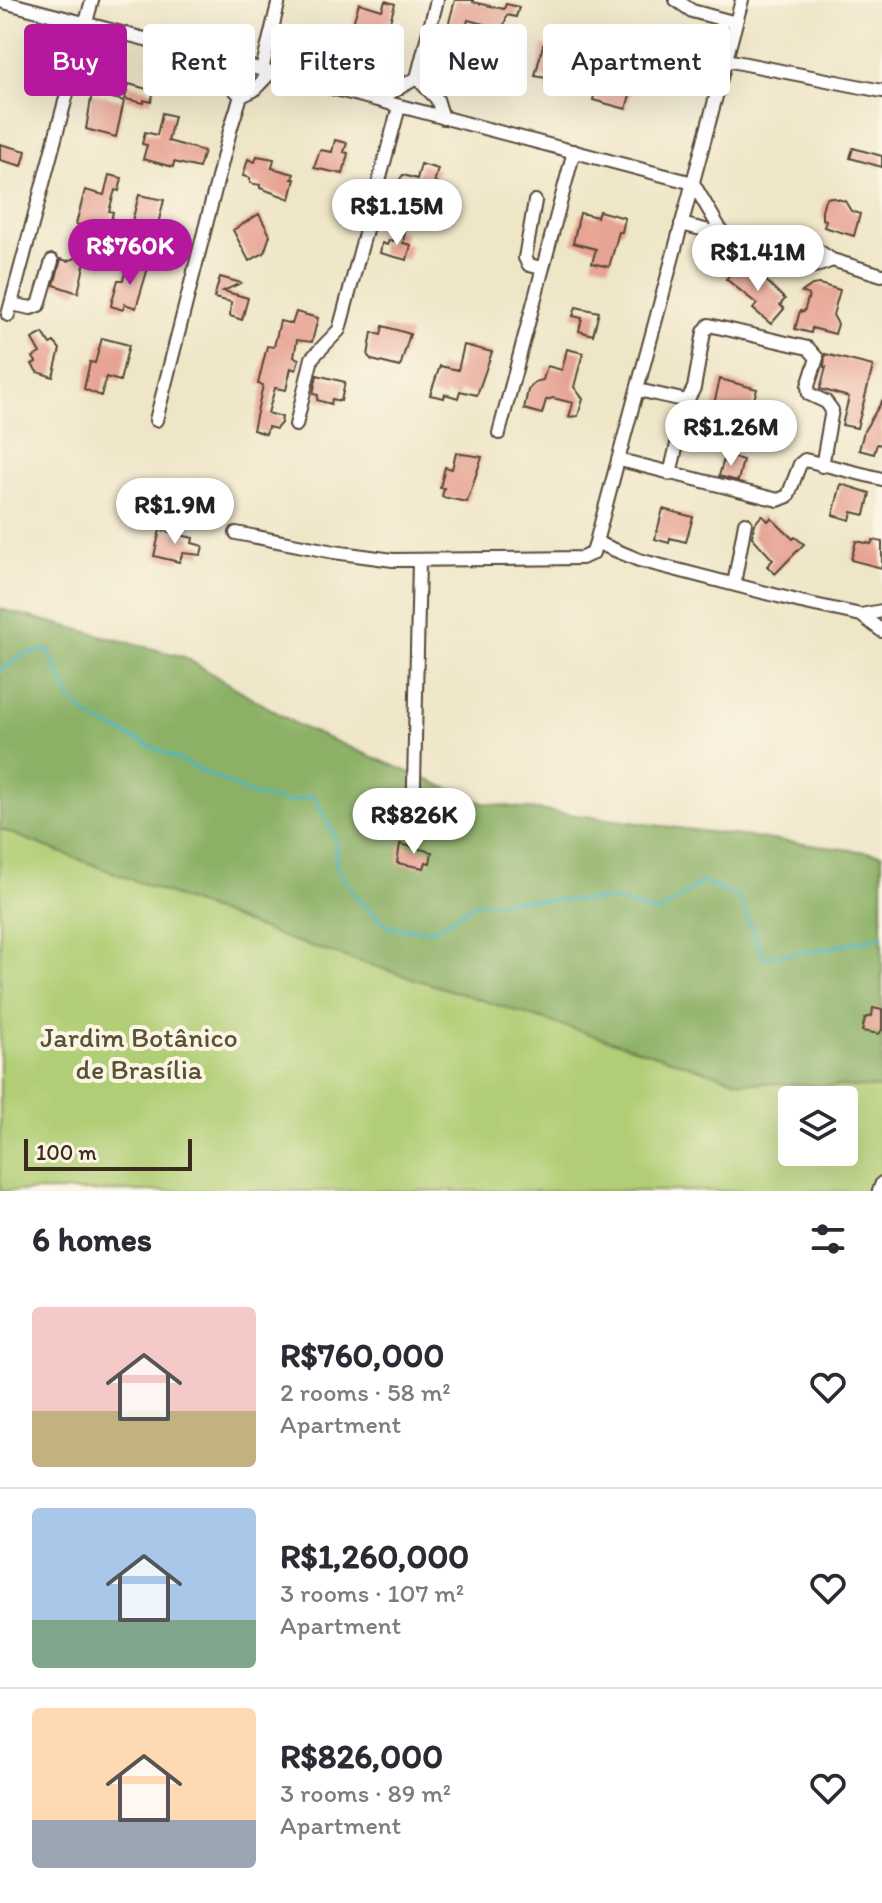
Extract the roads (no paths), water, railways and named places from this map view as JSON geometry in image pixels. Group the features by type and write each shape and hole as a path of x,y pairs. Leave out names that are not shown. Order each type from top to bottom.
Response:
{"street":[{"path":"86,24 92,0"},
{"path":"255,88 266,71 279,0"},
{"path":"377,100 417,78 437,0"},
{"path":"676,0 692,11 736,23"},
{"path":"730,45 742,0"},
{"path":"0,1 82,24"},
{"path":"730,61 882,91"},
{"path":"255,68 693,183 723,234"},
{"path":"417,78 437,99 443,118"},
{"path":"52,261 39,305 10,310 67,96"},
{"path":"156,420 241,96"},
{"path":"236,533 334,552 419,561 582,558 593,553 716,96"},
{"path":"296,425 312,358 339,330 399,107"},
{"path":"499,433 574,151"},
{"path":"535,201 525,258 529,265 542,268"},
{"path":"681,224 789,251 810,245 832,260 882,275"},
{"path":"789,251 797,264 806,267 817,267 832,260"},
{"path":"670,474 687,401 694,388 704,332 709,325 808,348 817,358 808,386 809,394 826,402 832,410 822,466"},
{"path":"638,390 687,401"},
{"path":"620,460 778,500 788,496 802,461 882,479"},
{"path":"734,584 745,523"},
{"path":"598,543 639,560 861,615 882,631"},
{"path":"413,828 419,561"},
{"path":"861,615 882,611"},
{"path":"879,1191 882,1183"}],"waterway":[{"path":"0,672 23,654 48,650 71,699 89,717 253,795 289,802 313,796 335,836 336,867 359,901 391,928 433,930 477,903 517,900 614,900 658,913 702,882 738,896 763,957 821,950 882,936"}],"park label":[{"name":"Jardim Botânico de Brasília","path":"139,1053"}]}
